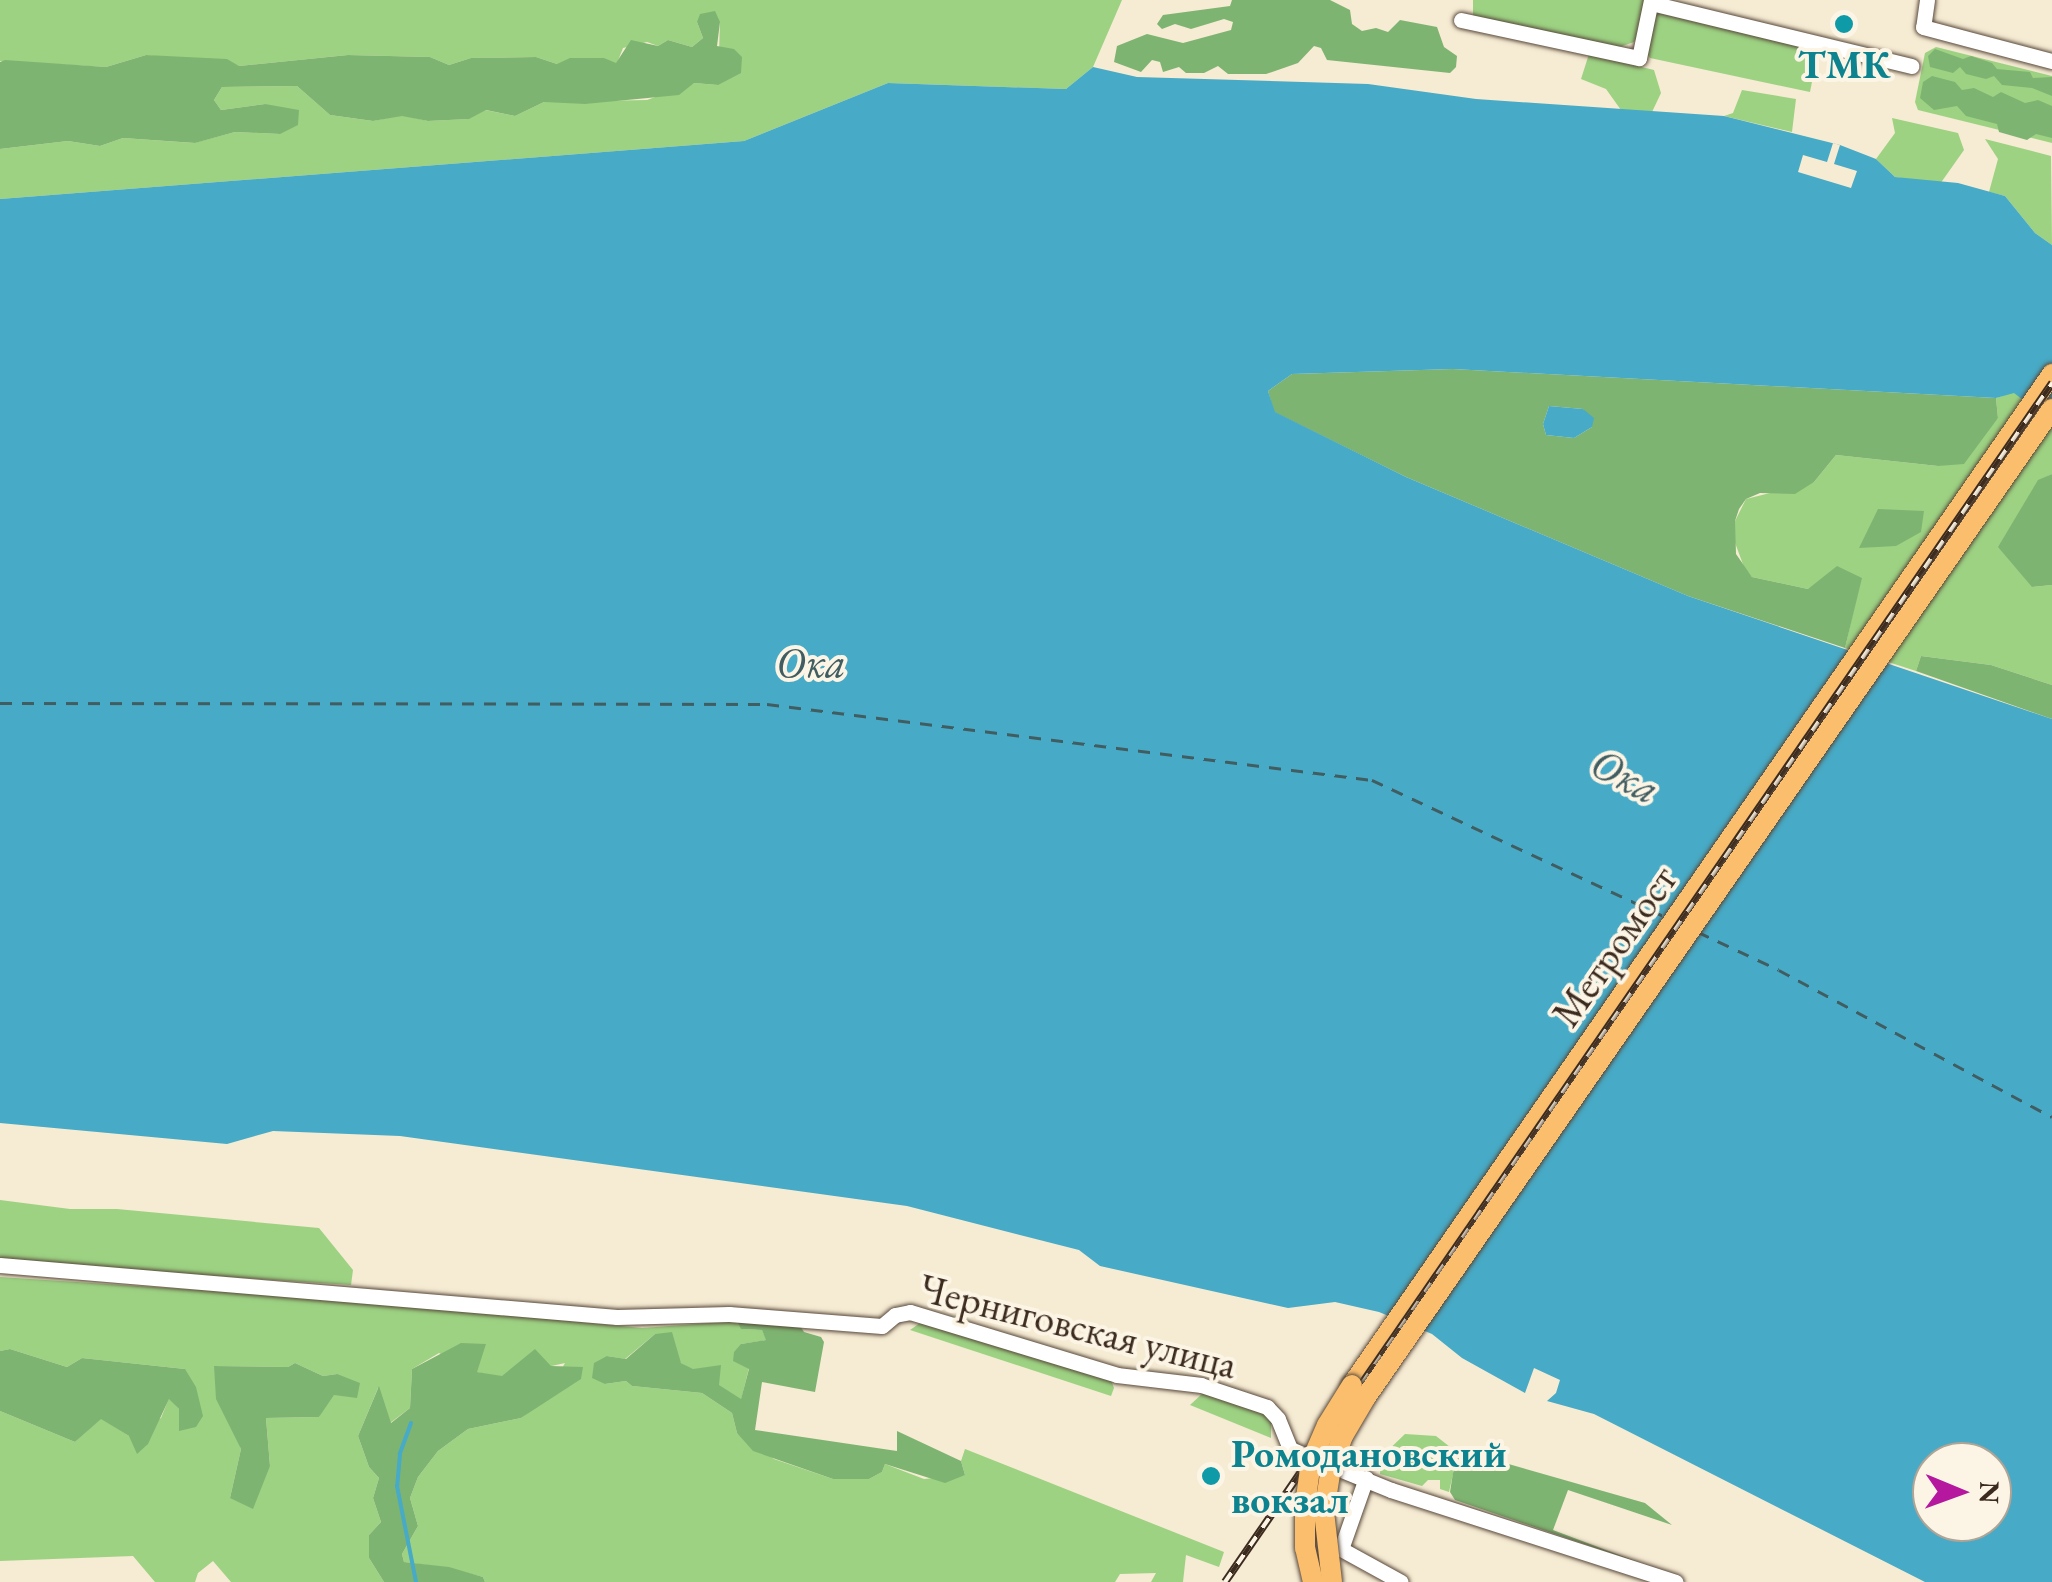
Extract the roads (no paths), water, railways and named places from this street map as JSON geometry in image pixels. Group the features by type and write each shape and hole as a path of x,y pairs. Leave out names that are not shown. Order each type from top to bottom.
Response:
{"main road":[{"name":"Метромост","path":"1313,1582 1306,1548 1305,1505 1311,1462 1326,1425 2052,374"},
{"name":"Метромост","path":"1332,1582 1324,1512 1330,1473 1343,1436 1366,1397 2052,409"}],"street":[{"path":"1927,0 1922,28 2052,61"},
{"path":"1462,20 1639,58 1651,1 1912,66"},
{"name":"Черниговская улица","path":"0,1265 664,1319 729,1314 882,1326 895,1315 910,1312 1117,1375 1201,1385 1267,1407 1278,1420 1290,1449 1366,1478"},
{"path":"1401,1582 1341,1549 1366,1478 1390,1490 1676,1582"}],"water":[{"name":"Ока","path":"1093,67 1137,77 1368,84 1476,99 1724,116 1840,145 1876,159 1895,177 1958,183 2005,196 2035,233 2052,245 2052,422 2014,393 1996,398 1453,369 1292,374 1268,391 1275,412 1406,477 1688,596 2052,719 2052,1582 1925,1582 1594,1414 1547,1401 1556,1393 1560,1380 1534,1368 1525,1393 1462,1358 1432,1334 1379,1312 1335,1302 1288,1308 1100,1266 1079,1250 907,1206 400,1136 273,1131 227,1144 0,1123 0,199 744,141 888,83 1066,89"},
{"path":"1549,406 1583,409 1594,418 1592,427 1574,438 1546,435 1543,424"}],"waterway":[{"path":"411,1423 400,1454 397,1486 416,1582"}],"railway":[{"path":"1225,1582 2052,383"}],"place":[{"name":"ТМК","path":"1844,24"},
{"name":"Ромодановский вокзал","path":"1211,1476"}]}
